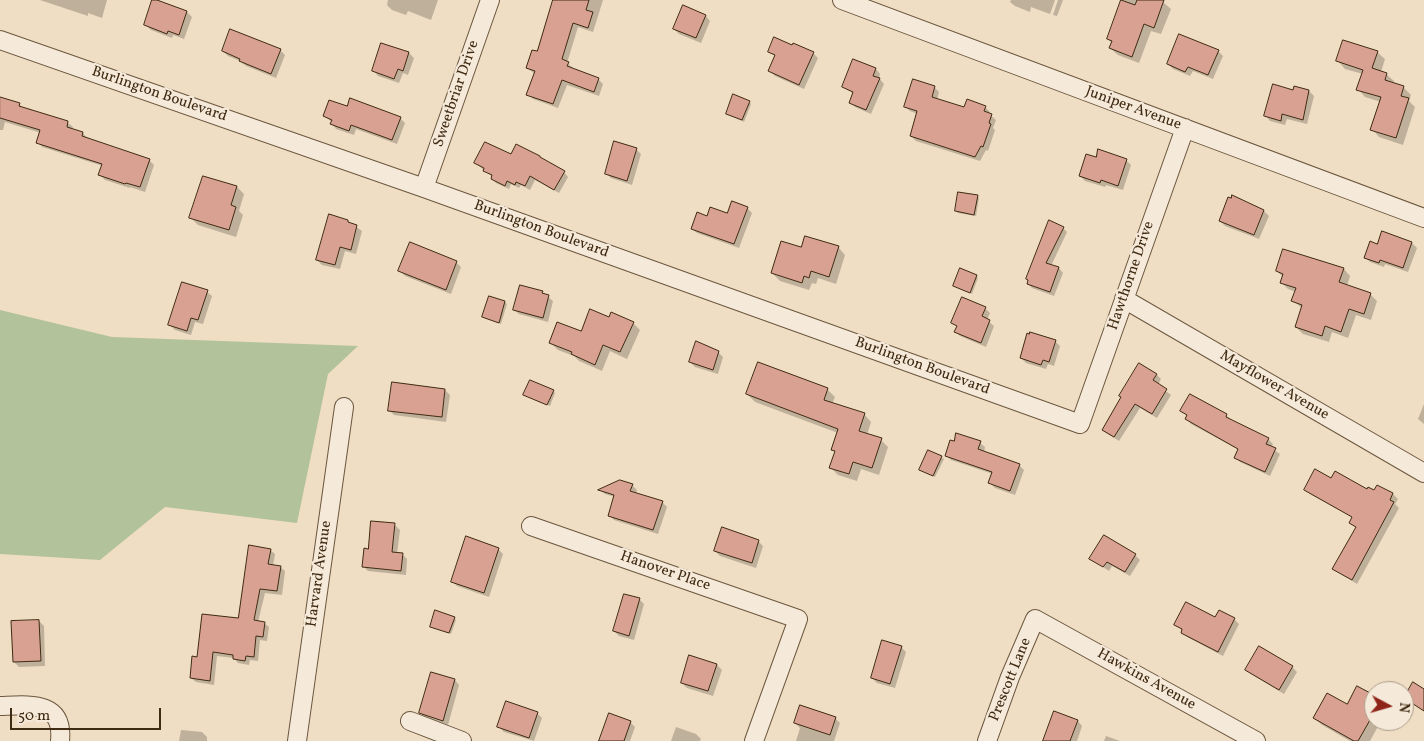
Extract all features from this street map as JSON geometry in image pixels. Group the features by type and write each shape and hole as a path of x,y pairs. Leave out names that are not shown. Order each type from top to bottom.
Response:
{"street":[{"name":"Sweetbriar Drive","path":"424,188 490,0"},
{"name":"Juniper Avenue","path":"842,0 1424,218"},
{"name":"Burlington Boulevard","path":"0,40 424,188 1080,424"},
{"name":"Hawthorne Drive","path":"1080,424 1185,128"},
{"name":"Mayflower Avenue","path":"1124,299 1424,473"},
{"name":"Harvard Avenue","path":"297,741 344,406"},
{"name":"Hanover Place","path":"531,526 798,619 754,741"},
{"name":"Prescott Lane","path":"987,741 1010,677 1035,619"},
{"name":"Hawkins Avenue","path":"1035,619 1256,741"},
{"path":"4,706 37,706 50,711 58,720 60,741"},
{"path":"410,721 462,741"}],"green space":[{"path":"0,310 112,337 358,346 328,374 297,523 165,507 100,560 0,554"}],"building":[{"path":"152,0 187,11 179,35 168,31 167,34 144,25"},
{"path":"553,0 589,0 586,10 593,12 588,28 573,23 562,59 569,62 567,66 599,78 594,92 562,80 553,104 526,95 535,71 526,68 532,50 537,51"},
{"path":"1121,0 1135,5 1137,0 1164,0 1154,28 1144,24 1132,57 1109,48 1112,41 1107,39"},
{"path":"683,5 706,15 696,38 673,29"},
{"path":"230,29 281,49 271,74 239,61 240,59 222,51"},
{"path":"1179,34 1219,50 1208,75 1188,67 1185,72 1167,64"},
{"path":"774,37 814,52 799,85 768,71 775,55 768,52"},
{"path":"1343,40 1378,51 1372,68 1387,73 1385,80 1404,86 1401,96 1409,98 1396,138 1370,130 1381,97 1356,90 1363,70 1336,61"},
{"path":"381,43 409,52 403,71 398,69 394,79 372,71"},
{"path":"853,59 876,68 873,76 880,78 866,110 849,103 853,92 842,87"},
{"path":"913,79 935,86 932,97 964,107 967,99 986,106 984,111 992,114 989,123 991,124 983,147 981,146 975,157 910,136 917,111 904,107"},
{"path":"1273,84 1293,90 1294,86 1309,90 1303,120 1282,114 1281,121 1264,116"},
{"path":"733,94 750,101 742,120 726,114"},
{"path":"0,97 20,103 19,106 68,121 67,127 83,132 82,136 150,159 140,187 98,175 102,164 36,143 40,130 0,118"},
{"path":"350,98 401,117 392,140 351,125 349,131 330,124 332,120 323,116 329,100 347,106"},
{"path":"614,141 637,148 627,181 605,174"},
{"path":"485,142 511,154 516,144 565,171 554,190 530,176 525,186 516,182 515,185 507,181 505,186 491,179 492,175 483,171 484,168 474,163"},
{"path":"1098,149 1127,159 1118,186 1101,180 1100,183 1079,176 1086,154 1096,157"},
{"path":"203,176 237,186 231,205 236,207 229,230 189,218"},
{"path":"958,192 978,195 974,215 955,211"},
{"path":"1232,195 1264,210 1254,235 1219,221 1228,197 1231,198"},
{"path":"732,201 748,207 734,244 691,229 697,212 707,216 710,207 727,213"},
{"path":"329,214 357,225 351,250 340,247 335,265 316,260"},
{"path":"1049,220 1064,227 1046,263 1059,267 1050,292 1027,284 1028,280 1026,279"},
{"path":"1382,231 1412,242 1403,268 1380,260 1379,263 1364,258 1370,241 1377,244"},
{"path":"805,236 839,246 829,277 811,271 809,278 804,276 802,283 771,273 781,241 801,247"},
{"path":"410,242 457,261 446,290 398,271"},
{"path":"1283,249 1344,268 1339,282 1371,293 1364,314 1349,309 1341,332 1325,326 1322,336 1295,327 1302,305 1291,301 1296,288 1280,283 1283,274 1276,271"},
{"path":"960,268 977,275 970,293 953,286"},
{"path":"182,282 208,290 198,320 191,318 187,331 168,325"},
{"path":"520,285 543,291 542,293 549,295 543,318 513,310"},
{"path":"489,296 505,301 499,323 482,317"},
{"path":"962,297 986,307 982,316 990,320 981,343 954,332 957,326 951,323"},
{"path":"590,309 609,317 611,312 634,322 620,352 603,345 595,365 571,354 572,352 549,343 557,322 581,331"},
{"path":"1030,332 1056,340 1049,362 1043,360 1041,365 1020,358 1027,333 1029,334"},
{"path":"696,341 719,351 713,370 689,362"},
{"path":"758,362 828,388 824,400 865,413 859,431 882,438 872,468 853,462 849,474 829,468 835,451 831,450 838,429 746,394"},
{"path":"1139,363 1157,374 1153,380 1167,389 1152,414 1135,404 1114,437 1102,430 1121,397 1119,396"},
{"path":"530,380 554,390 547,405 523,395"},
{"path":"392,382 445,389 442,417 388,411"},
{"path":"1190,394 1227,414 1226,417 1269,438 1266,444 1276,448 1265,472 1234,458 1238,449 1185,419 1187,415 1180,411"},
{"path":"956,433 981,441 978,449 1020,464 1010,491 988,483 992,472 945,456 950,440 954,441"},
{"path":"928,450 942,456 933,476 919,470"},
{"path":"1315,469 1331,478 1335,471 1367,489 1368,487 1374,490 1377,485 1393,493 1390,500 1394,502 1352,580 1332,569 1356,527 1349,523 1352,517 1304,490"},
{"path":"620,480 633,484 630,491 663,501 653,530 608,516 614,495 598,490"},
{"path":"371,521 395,523 392,552 403,553 401,571 362,567 364,548 368,549"},
{"path":"722,527 759,540 752,563 714,551"},
{"path":"1104,535 1136,554 1125,572 1107,562 1103,567 1089,559"},
{"path":"466,536 499,548 484,593 451,582"},
{"path":"249,545 271,549 268,564 281,566 277,591 260,589 254,620 265,622 263,637 256,636 254,657 246,656 245,661 233,659 233,655 213,652 210,681 190,678 192,656 197,657 202,614 238,618"},
{"path":"624,594 640,598 629,636 613,631"},
{"path":"1186,602 1215,617 1219,610 1235,618 1218,652 1181,633 1182,629 1174,625"},
{"path":"435,610 455,617 449,633 430,627"},
{"path":"39,620 41,661 13,662 11,621"},
{"path":"882,640 902,646 890,684 871,678"},
{"path":"1259,646 1293,666 1279,690 1245,670"},
{"path":"689,655 717,664 708,691 681,683"},
{"path":"431,672 455,679 443,721 419,713"},
{"path":"1414,683 1424,689 1424,711 1414,704"},
{"path":"1357,686 1364,690 1364,730 1358,741 1354,741 1313,718 1327,693 1347,704"},
{"path":"506,701 538,712 529,738 497,727"},
{"path":"800,705 836,717 830,735 794,723"},
{"path":"1054,711 1078,720 1070,741 1043,741"},
{"path":"609,713 631,721 624,741 599,741"}]}
